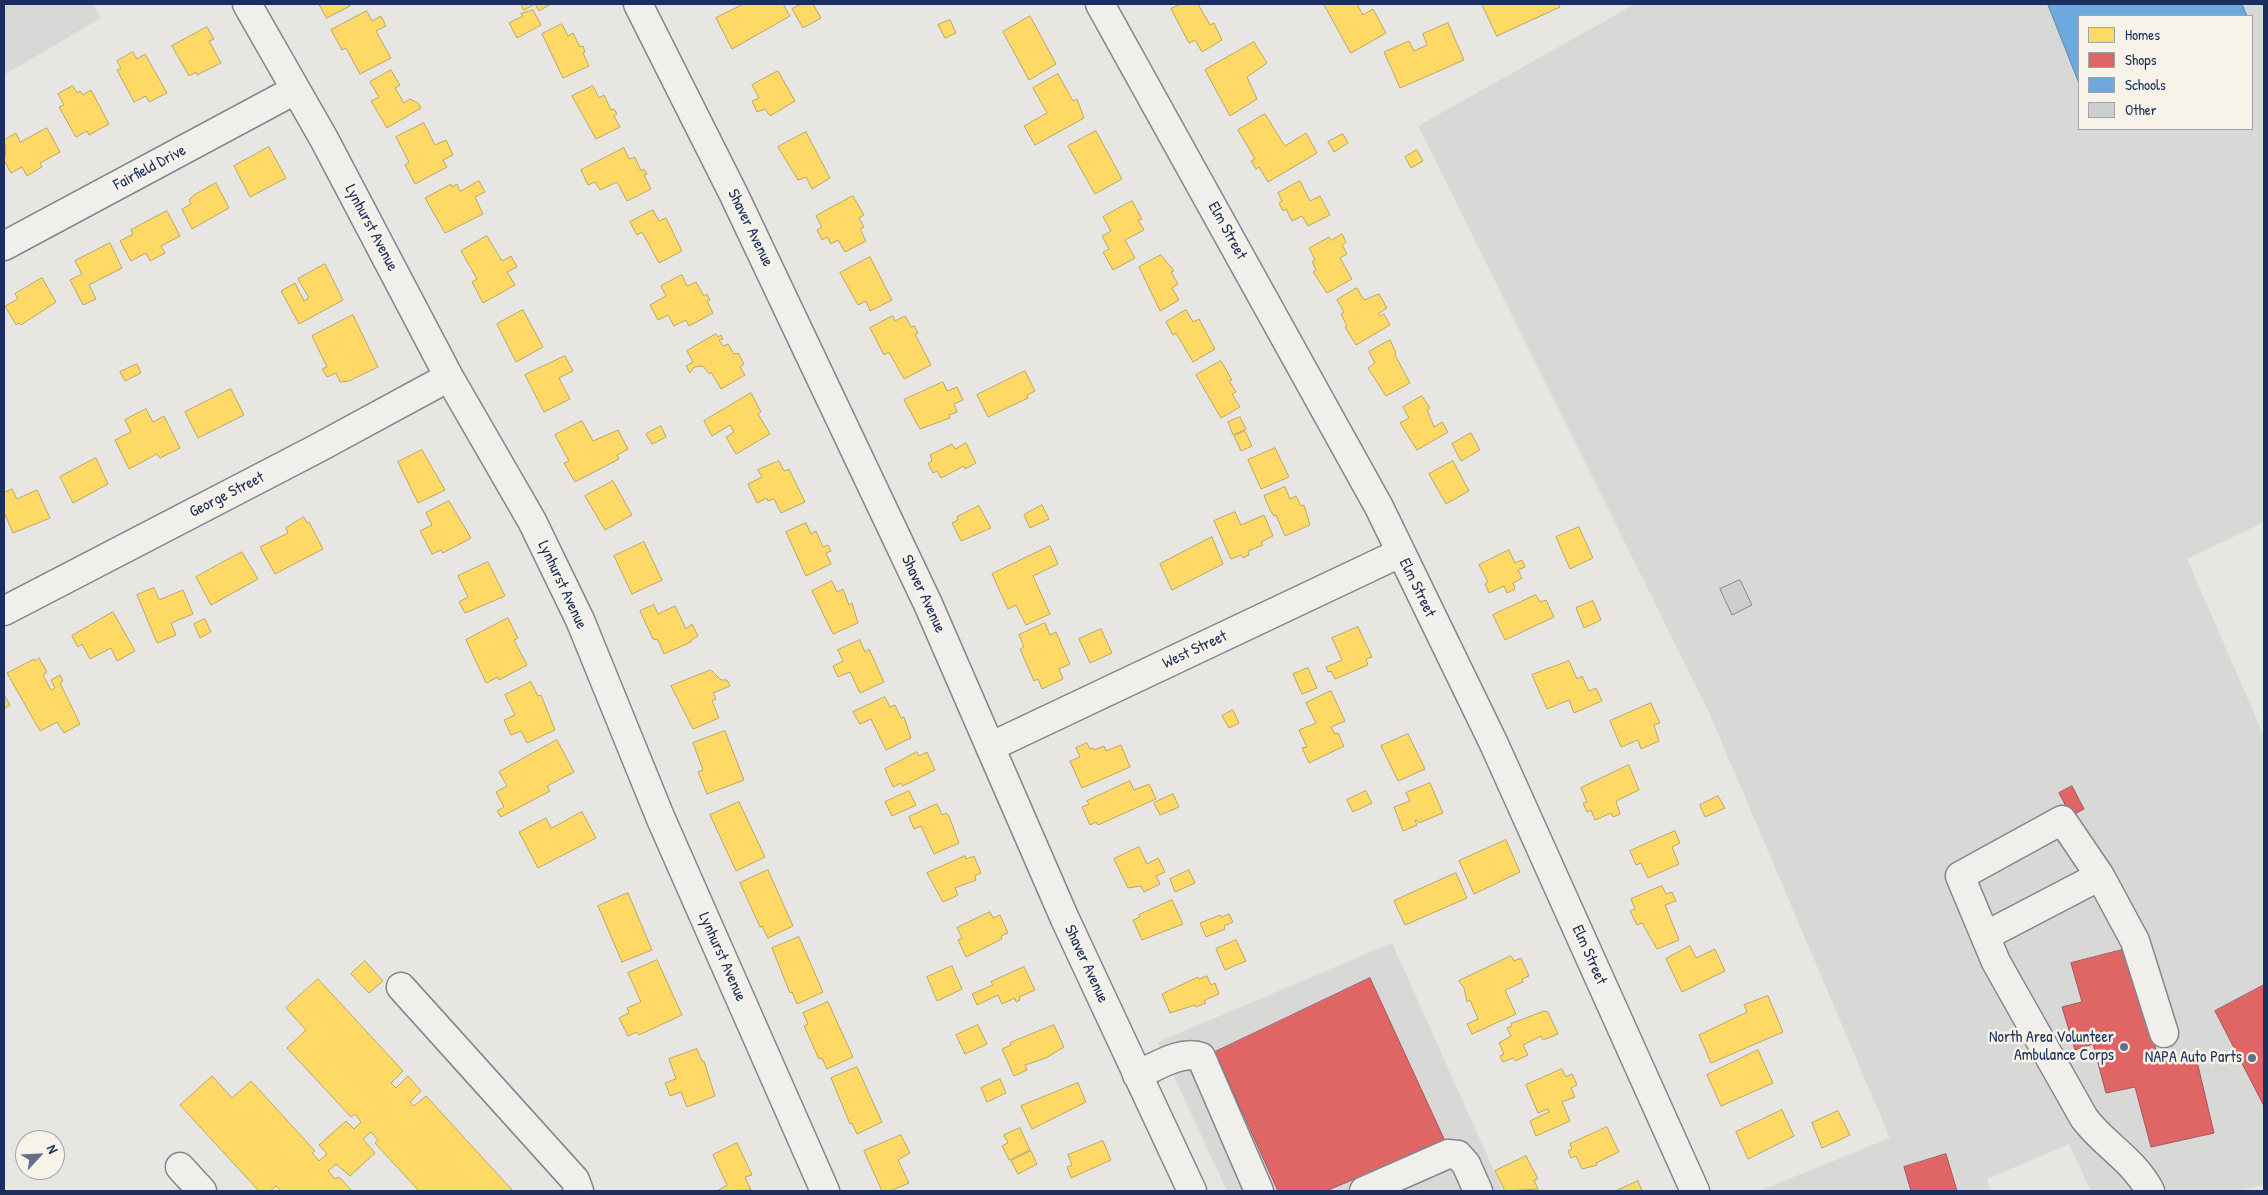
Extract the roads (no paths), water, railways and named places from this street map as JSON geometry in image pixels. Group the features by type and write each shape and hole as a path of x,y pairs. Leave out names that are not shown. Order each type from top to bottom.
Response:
{"street":[{"name":"Lynhurst Avenue","path":"247,4 324,139 449,377 532,521 580,620 661,819 825,1191"},
{"name":"Shaver Avenue","path":"638,4 734,195 903,550 1065,919 1192,1191"},
{"name":"Elm Street","path":"1100,4 1378,507 1494,744 1695,1191"},
{"name":"Fairfield Drive","path":"4,246 296,90"},
{"name":"George Street","path":"4,611 318,448 449,377"},
{"name":"West Street","path":"990,747 1400,553"},
{"path":"2150,1191 2142,1175 2122,1154 2098,1136 2084,1118 1996,962 1960,876 2062,820 2100,876 2135,941 2164,1033"},
{"path":"1985,936 2100,876"},
{"path":"401,987 575,1180 579,1191"},
{"path":"1137,1075 1181,1056 1193,1054 1201,1057 1259,1191"},
{"path":"1364,1191 1448,1154 1458,1155 1466,1164 1478,1191"},
{"path":"180,1167 202,1191"}],"place":[{"name":"North Area Volunteer Ambulance Corps","path":"2124,1047"},
{"name":"NAPA Auto Parts","path":"2252,1058"}]}
